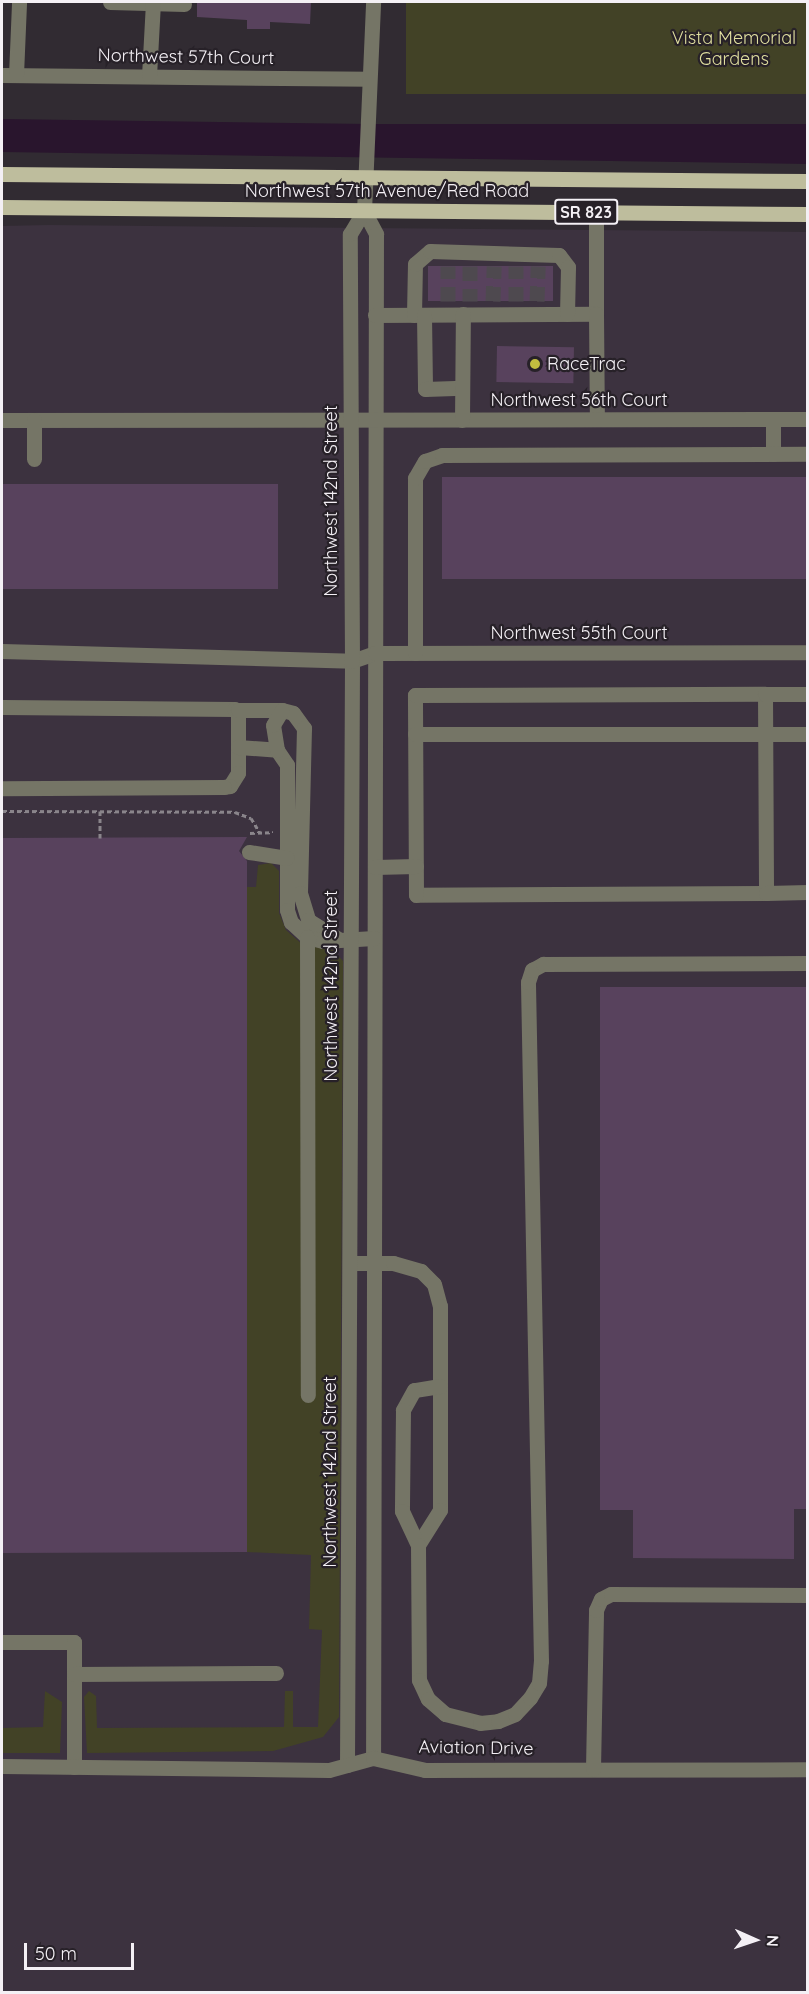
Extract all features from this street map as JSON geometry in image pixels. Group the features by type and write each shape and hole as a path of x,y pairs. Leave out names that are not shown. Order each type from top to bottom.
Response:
{"main road":[{"name":"Northwest 57th Avenue/Red Road","path":"2,174 365,171 807,181"},
{"name":"Northwest 57th Avenue/Red Road","path":"2,207 807,214"}],"street":[{"path":"9,75 19,2"},
{"path":"110,2 184,4"},
{"name":"Northwest 142nd Street","path":"347,1766 350,1263 345,939 352,661 350,234 363,211 373,2"},
{"path":"149,76 153,3"},
{"name":"Northwest 57th Court","path":"9,75 369,79"},
{"name":"Northwest 142nd Street","path":"363,211 376,234 372,1758"},
{"path":"596,212 597,419"},
{"path":"462,388 424,389 415,264 430,251 448,259 538,260 560,255 568,267 567,314"},
{"path":"375,315 419,315 460,309 493,308 537,308 567,314 596,314"},
{"path":"460,309 462,420"},
{"path":"773,419 773,454"},
{"name":"Northwest 56th Court","path":"2,420 807,419"},
{"path":"34,420 34,459"},
{"path":"415,653 416,478 425,461 442,455 807,454"},
{"path":"2,651 352,661"},
{"name":"Northwest 55th Court","path":"352,661 375,653 807,652"},
{"path":"765,694 766,892"},
{"path":"807,694 415,695 416,895 807,892"},
{"path":"2,707 225,706 237,710 282,710 300,719 304,728 300,893 303,908 308,920 345,939"},
{"path":"2,788 230,786 238,772 237,710"},
{"path":"282,710 273,725 277,750 287,765 287,910 291,922 307,937 329,942 374,938"},
{"path":"415,734 807,734"},
{"path":"238,747 277,750"},
{"path":"249,852 287,858"},
{"path":"375,867 416,866"},
{"path":"307,937 308,1395"},
{"path":"440,1386 414,1390 403,1410 402,1511 418,1545 417,1660 419,1680 428,1699 445,1714 463,1721 498,1721 515,1714 530,1698 539,1683 541,1661 528,982 532,970 543,964 807,963"},
{"path":"350,1263 407,1265 421,1270 434,1284 440,1306 440,1510 418,1545"},
{"path":"593,1770 596,1610 601,1599 611,1594 807,1595"},
{"path":"2,1642 74,1642 74,1767"},
{"path":"74,1674 276,1673"},
{"path":"2,1767 329,1770 372,1758"},
{"name":"Aviation Drive","path":"372,1758 425,1770 807,1769"}],"path":[{"path":"2,811 235,812 251,818 260,833"},
{"path":"100,811 100,838"},
{"path":"250,833 273,832"}],"shaded area":[{"path":"2,119 369,124 808,124 807,164 2,152"},
{"path":"2,226 807,232 807,1992 2,1992"}],"green space":[{"name":"Vista Memorial Gardens","path":"406,2 807,2 807,94 406,94"},
{"path":"271,863 279,871 279,913 286,930 303,945 333,950 343,961 339,1717 323,1737 273,1751 87,1753 84,1697 89,1691 96,1696 97,1728 284,1727 285,1691 293,1691 293,1727 318,1727 322,1630 309,1629 311,1555 247,1552 247,887 256,887 258,865"},
{"path":"45,1691 62,1702 60,1753 2,1753 2,1728 43,1727"}],"building":[{"path":"197,2 311,2 310,24 270,22 270,29 247,29 247,20 197,17"},
{"name":"RaceTrac","path":"428,266 553,266 553,301 428,301"},
{"name":"RaceTrac","path":"497,346 574,347 573,383 496,382"},
{"path":"442,477 807,477 807,579 442,579"},
{"path":"2,484 278,484 278,589 2,589"},
{"path":"247,837 239,851 247,861 247,1552 2,1553 2,838"},
{"path":"600,987 807,987 807,1509 794,1509 794,1559 633,1558 633,1510 600,1510"}],"tunnel":[{"path":"448,266 448,301"},
{"path":"470,266 470,301"},
{"path":"493,301 494,266"},
{"path":"516,266 516,301"},
{"path":"537,301 538,266"}],"place":[{"name":"RaceTrac","path":"535,364"}]}
